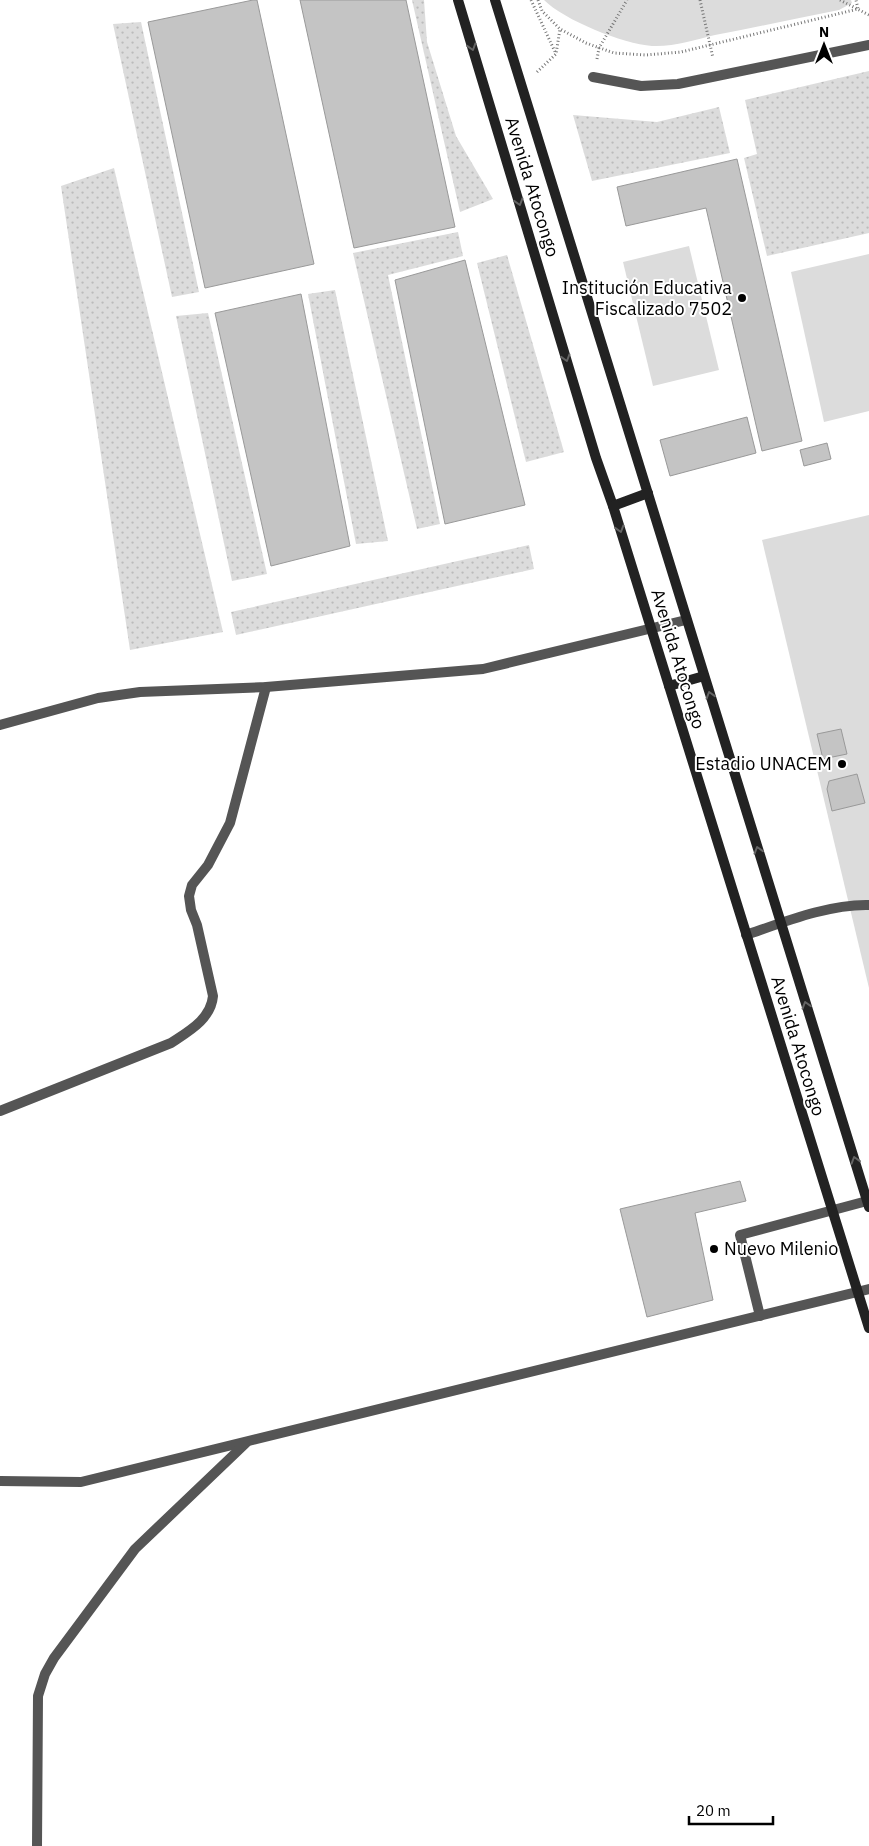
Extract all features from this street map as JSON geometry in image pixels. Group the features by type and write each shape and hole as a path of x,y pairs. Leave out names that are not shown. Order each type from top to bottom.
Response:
{"main road":[{"name":"Avenida Atocongo","path":"458,0 596,458 613,506 869,1328"},
{"name":"Avenida Atocongo","path":"495,0 868,1204"},
{"path":"613,506 648,493"},
{"path":"669,686 704,676"}],"street":[{"path":"593,77 641,86 678,84 869,45"},
{"path":"0,725 98,698 140,692 266,687 483,669 686,620"},
{"path":"0,1111 171,1044 195,1027 208,1013 213,996 189,896 192,885 208,865 230,823 266,687"},
{"path":"746,935 780,923 848,905 869,905"},
{"path":"760,1316 740,1235 832,1209 868,1204"},
{"path":"0,1481 81,1482 869,1289"},
{"path":"37,1846 38,1696 45,1674 54,1658 135,1549 247,1442"}],"path":[{"path":"531,0 556,54"},
{"path":"538,0 542,11 560,29 586,43 614,53 646,55 681,52 858,9"},
{"path":"593,77 599,48 627,0"},
{"path":"700,0 718,76"},
{"path":"840,0 869,15"},
{"path":"856,0 858,9"},
{"path":"522,86 556,54 560,29"}],"shaded area":[{"path":"412,0 424,0 427,42 456,136 493,199 460,212"},
{"path":"544,0 851,0 852,3 839,10 676,44 652,46 626,41 595,30 553,8"},
{"path":"141,22 199,292 172,297 113,24"},
{"path":"869,71 869,233 767,256 744,158 757,154 745,100"},
{"path":"719,107 730,153 592,181 573,115 657,122"},
{"path":"114,168 223,632 130,650 61,186"},
{"path":"458,232 463,256 388,275 440,524 417,529 353,253"},
{"path":"689,246 719,370 653,386 623,262"},
{"path":"869,254 869,411 824,422 791,272"},
{"path":"507,255 564,452 526,462 477,263"},
{"path":"335,290 388,541 356,544 308,294"},
{"path":"208,313 267,574 232,581 176,316"},
{"name":"Estadio UNACEM","path":"869,515 869,988 762,540"},
{"path":"529,545 534,569 236,635 231,612"}],"building":[{"path":"257,0 314,264 205,288 148,22"},
{"path":"300,0 406,0 455,227 354,248"},
{"path":"737,159 802,441 762,451 706,208 626,226 617,187"},
{"path":"465,260 525,505 445,524 395,280"},
{"path":"301,294 350,546 271,566 215,313"},
{"path":"747,417 756,453 670,476 660,440"},
{"path":"827,443 831,459 804,466 800,450"},
{"path":"841,729 847,754 823,759 817,734"},
{"path":"857,774 865,803 832,811 827,789 829,781"},
{"path":"740,1181 746,1201 695,1213 713,1300 647,1317 620,1209"}],"place":[{"name":"Institución Educativa Fiscalizado 7502","path":"742,298"},
{"name":"Estadio UNACEM","path":"842,764"},
{"name":"Nuevo Milenio","path":"714,1249"}]}
